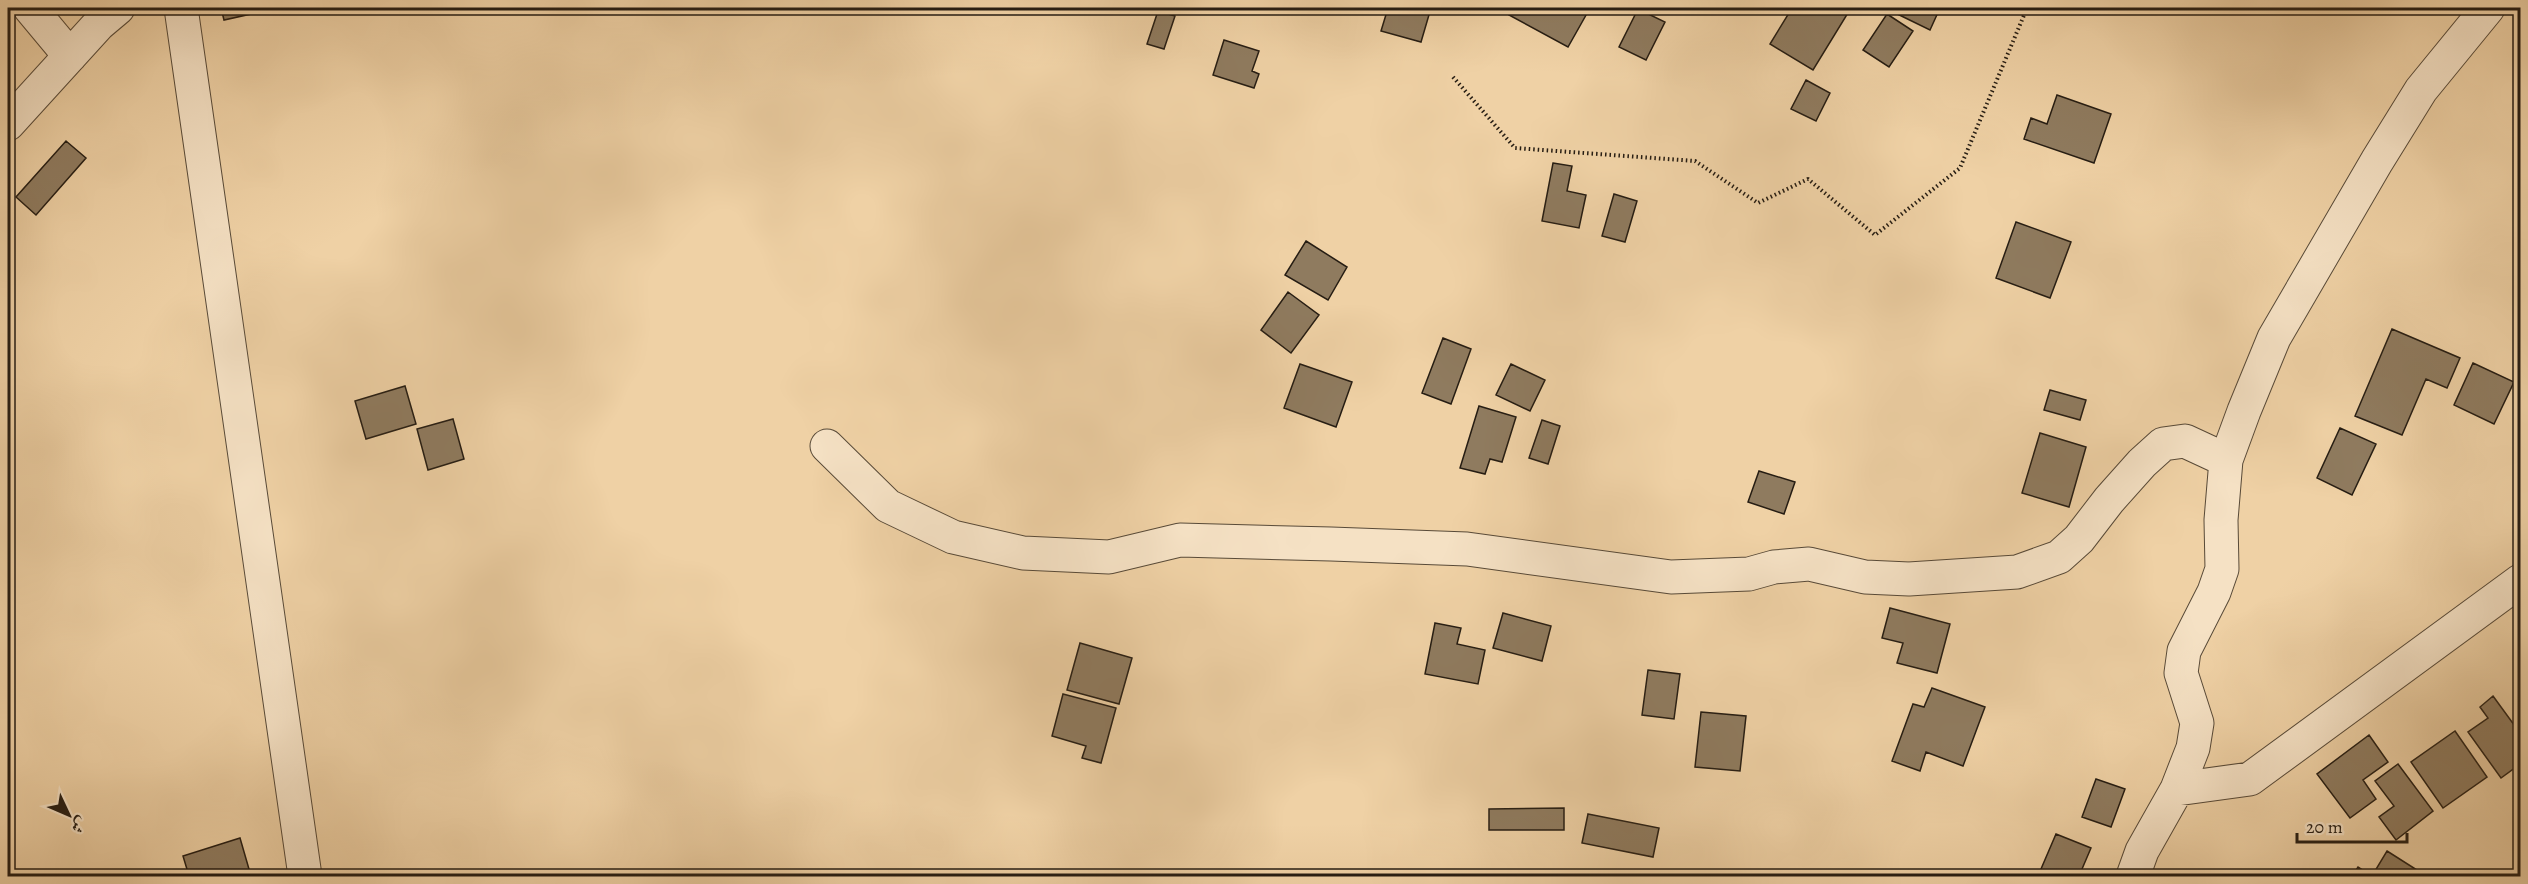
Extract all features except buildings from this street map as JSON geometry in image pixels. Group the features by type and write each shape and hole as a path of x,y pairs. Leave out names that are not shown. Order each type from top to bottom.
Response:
{"street":[{"path":"30,8 70,56"},
{"path":"8,124 99,24 118,8"},
{"path":"181,8 305,876"},
{"path":"2133,876 2142,851 2177,789 2193,748 2197,723 2184,688 2181,673 2182,662 2184,651 2214,592 2222,569 2226,460 2244,411 2280,328 2421,90 2488,8"},
{"path":"826,446 888,506 953,537 1023,553 1109,557 1180,540 1467,549 1671,577 1749,574 1774,567 1809,564 1865,577 1909,579 2018,572 2059,557 2079,539 2122,485 2163,444 2185,441 2226,460"},
{"path":"2177,789 2250,779 2520,581"}],"path":[{"path":"1453,77 1515,148 1695,161 1758,203 1808,179 1875,235 1960,168 2027,8"}]}
